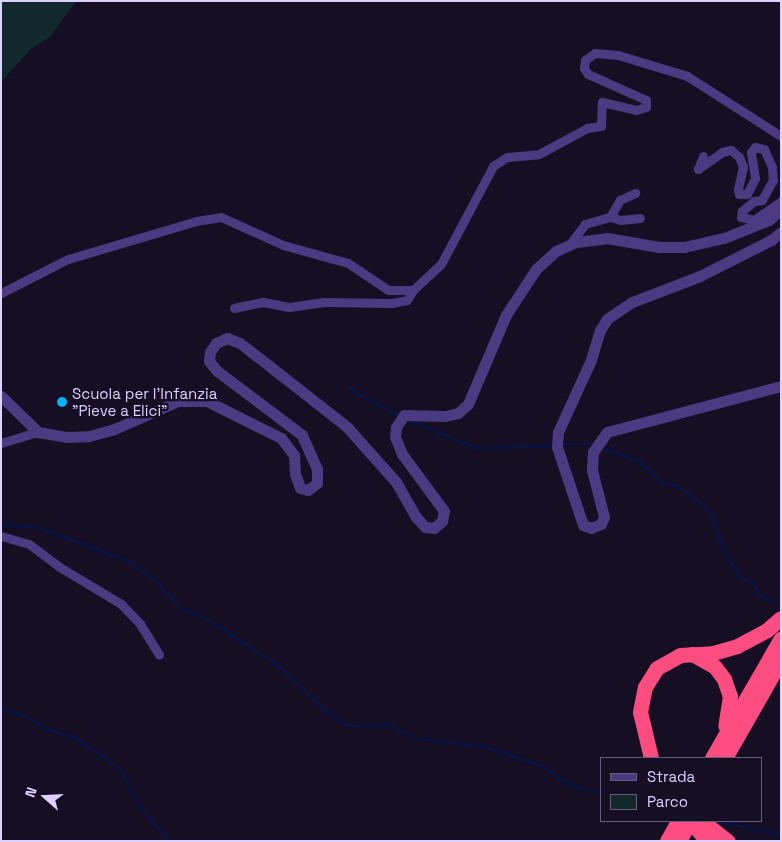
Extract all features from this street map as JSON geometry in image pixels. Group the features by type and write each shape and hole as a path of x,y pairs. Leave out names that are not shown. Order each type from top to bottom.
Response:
{"highway":[{"path":"651,757 641,724 645,687 663,662 691,654 713,653 737,646 767,630 781,618"},
{"path":"712,757 781,638"},
{"path":"691,654 715,667 724,679 730,696 727,721 711,757"},
{"path":"726,757 781,660"},
{"path":"667,841 677,822"},
{"path":"679,841 689,822"},
{"path":"691,822 707,841"},
{"path":"703,822 728,841"}],"street":[{"path":"234,308 263,302 288,307 323,302 392,303 407,300 413,290 441,264 493,166 507,157 539,154 586,128 601,126 602,102 636,110 646,107 646,100 588,74 584,68 585,60 595,53 618,55 687,76 781,136"},
{"path":"703,156 698,169 722,152 731,150 740,157 743,167 738,188 739,194 747,194 755,178 751,152 755,147 764,149 772,167 773,180 762,200 754,202 742,211 742,217 754,220 781,201"},
{"path":"610,216 620,200 635,193"},
{"path":"1,443 38,432 89,436 178,401 207,401 281,438 294,455 295,474 300,488 308,490 317,483 318,469 302,435 217,371 209,361 210,352 216,343 227,338 240,343 347,427 396,482 416,517 425,527 434,528 442,521 444,511 402,454 395,437 402,418 445,416 458,413 468,404 506,315 536,270 556,251 570,244 606,238 659,247 684,247 724,238 769,220 781,209"},
{"path":"570,244 585,224 610,216 621,220 640,218"},
{"path":"1,293 68,259 196,221 221,217 283,245 348,263 388,290 413,290"},
{"path":"781,232 772,240 700,276 632,302 607,319 600,330 591,360 558,432 557,443 579,516 584,525 591,528 601,524 604,517 592,470 596,445 607,432 781,386"},
{"path":"1,396 38,432"},
{"path":"1,536 29,544 58,566 121,604 140,624 159,654"}],"green space":[{"path":"1,1 76,1 50,37 31,49 1,82"}],"waterway":[{"path":"348,387 399,416"},
{"path":"409,420 477,448 554,445"},
{"path":"560,444 594,444"},
{"path":"601,447 639,461 664,483 678,486 710,511 722,546 739,575 753,583 760,595 773,601"},
{"path":"1,524 39,527 127,560 154,579 183,609 209,620 279,666 331,715 344,723 355,726 390,724 414,738 488,747 542,766 571,785 600,792"},
{"path":"1,709 22,714 48,729 74,737 120,768 139,804 170,841"},
{"path":"723,822 781,834"}],"place":[{"name":"Scuola per l'Infanzia \"Pieve a Elici\"","path":"62,402"}]}
